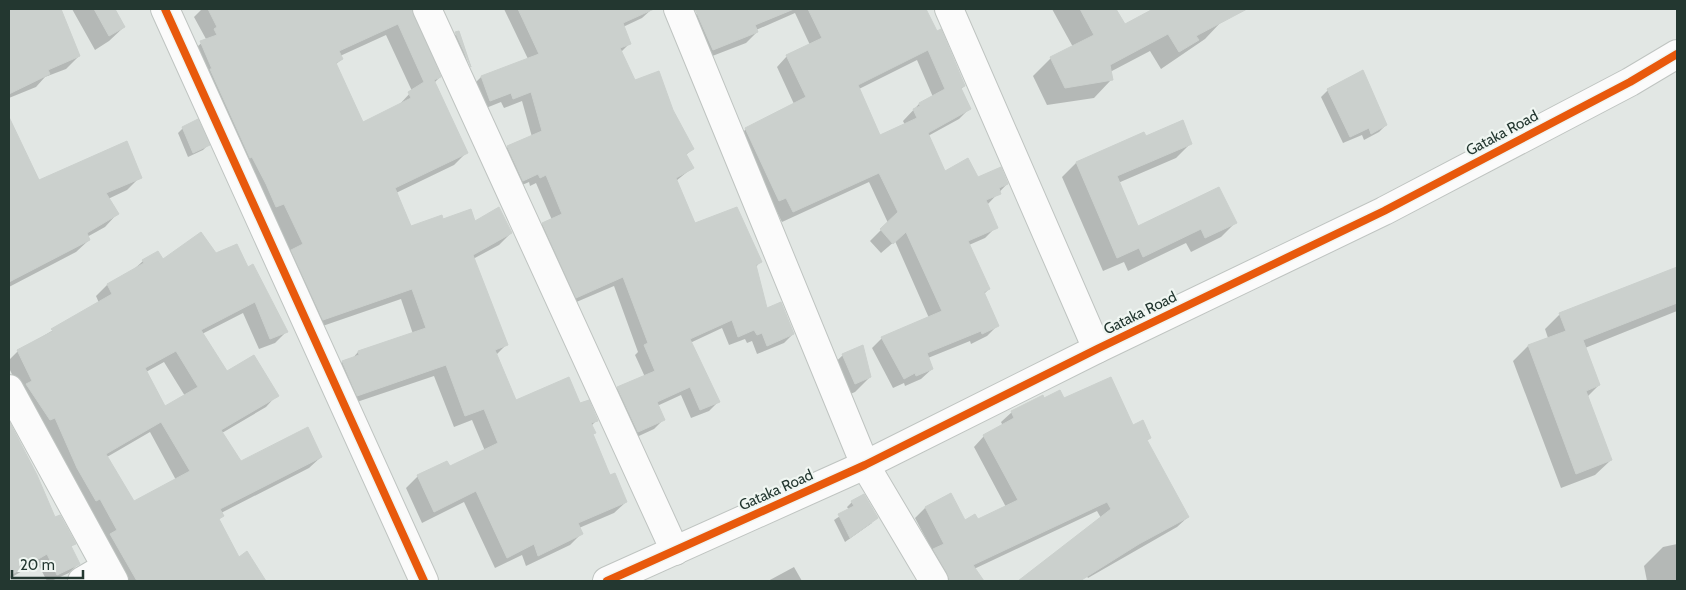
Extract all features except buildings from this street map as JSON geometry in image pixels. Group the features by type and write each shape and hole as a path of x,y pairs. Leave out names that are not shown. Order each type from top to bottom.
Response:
{"street":[{"path":"165,9 424,581"},
{"path":"427,9 675,550"},
{"path":"678,9 865,465 934,581"},
{"path":"949,9 1097,349"},
{"name":"Gataka Road","path":"607,581 865,465 1097,349 1384,211 1630,82 1677,54"},
{"path":"9,389 110,574 82,581"}],"cycle path":[{"path":"165,9 424,581"},
{"path":"607,581 865,465 1097,349 1384,211 1630,82 1677,54"}]}
